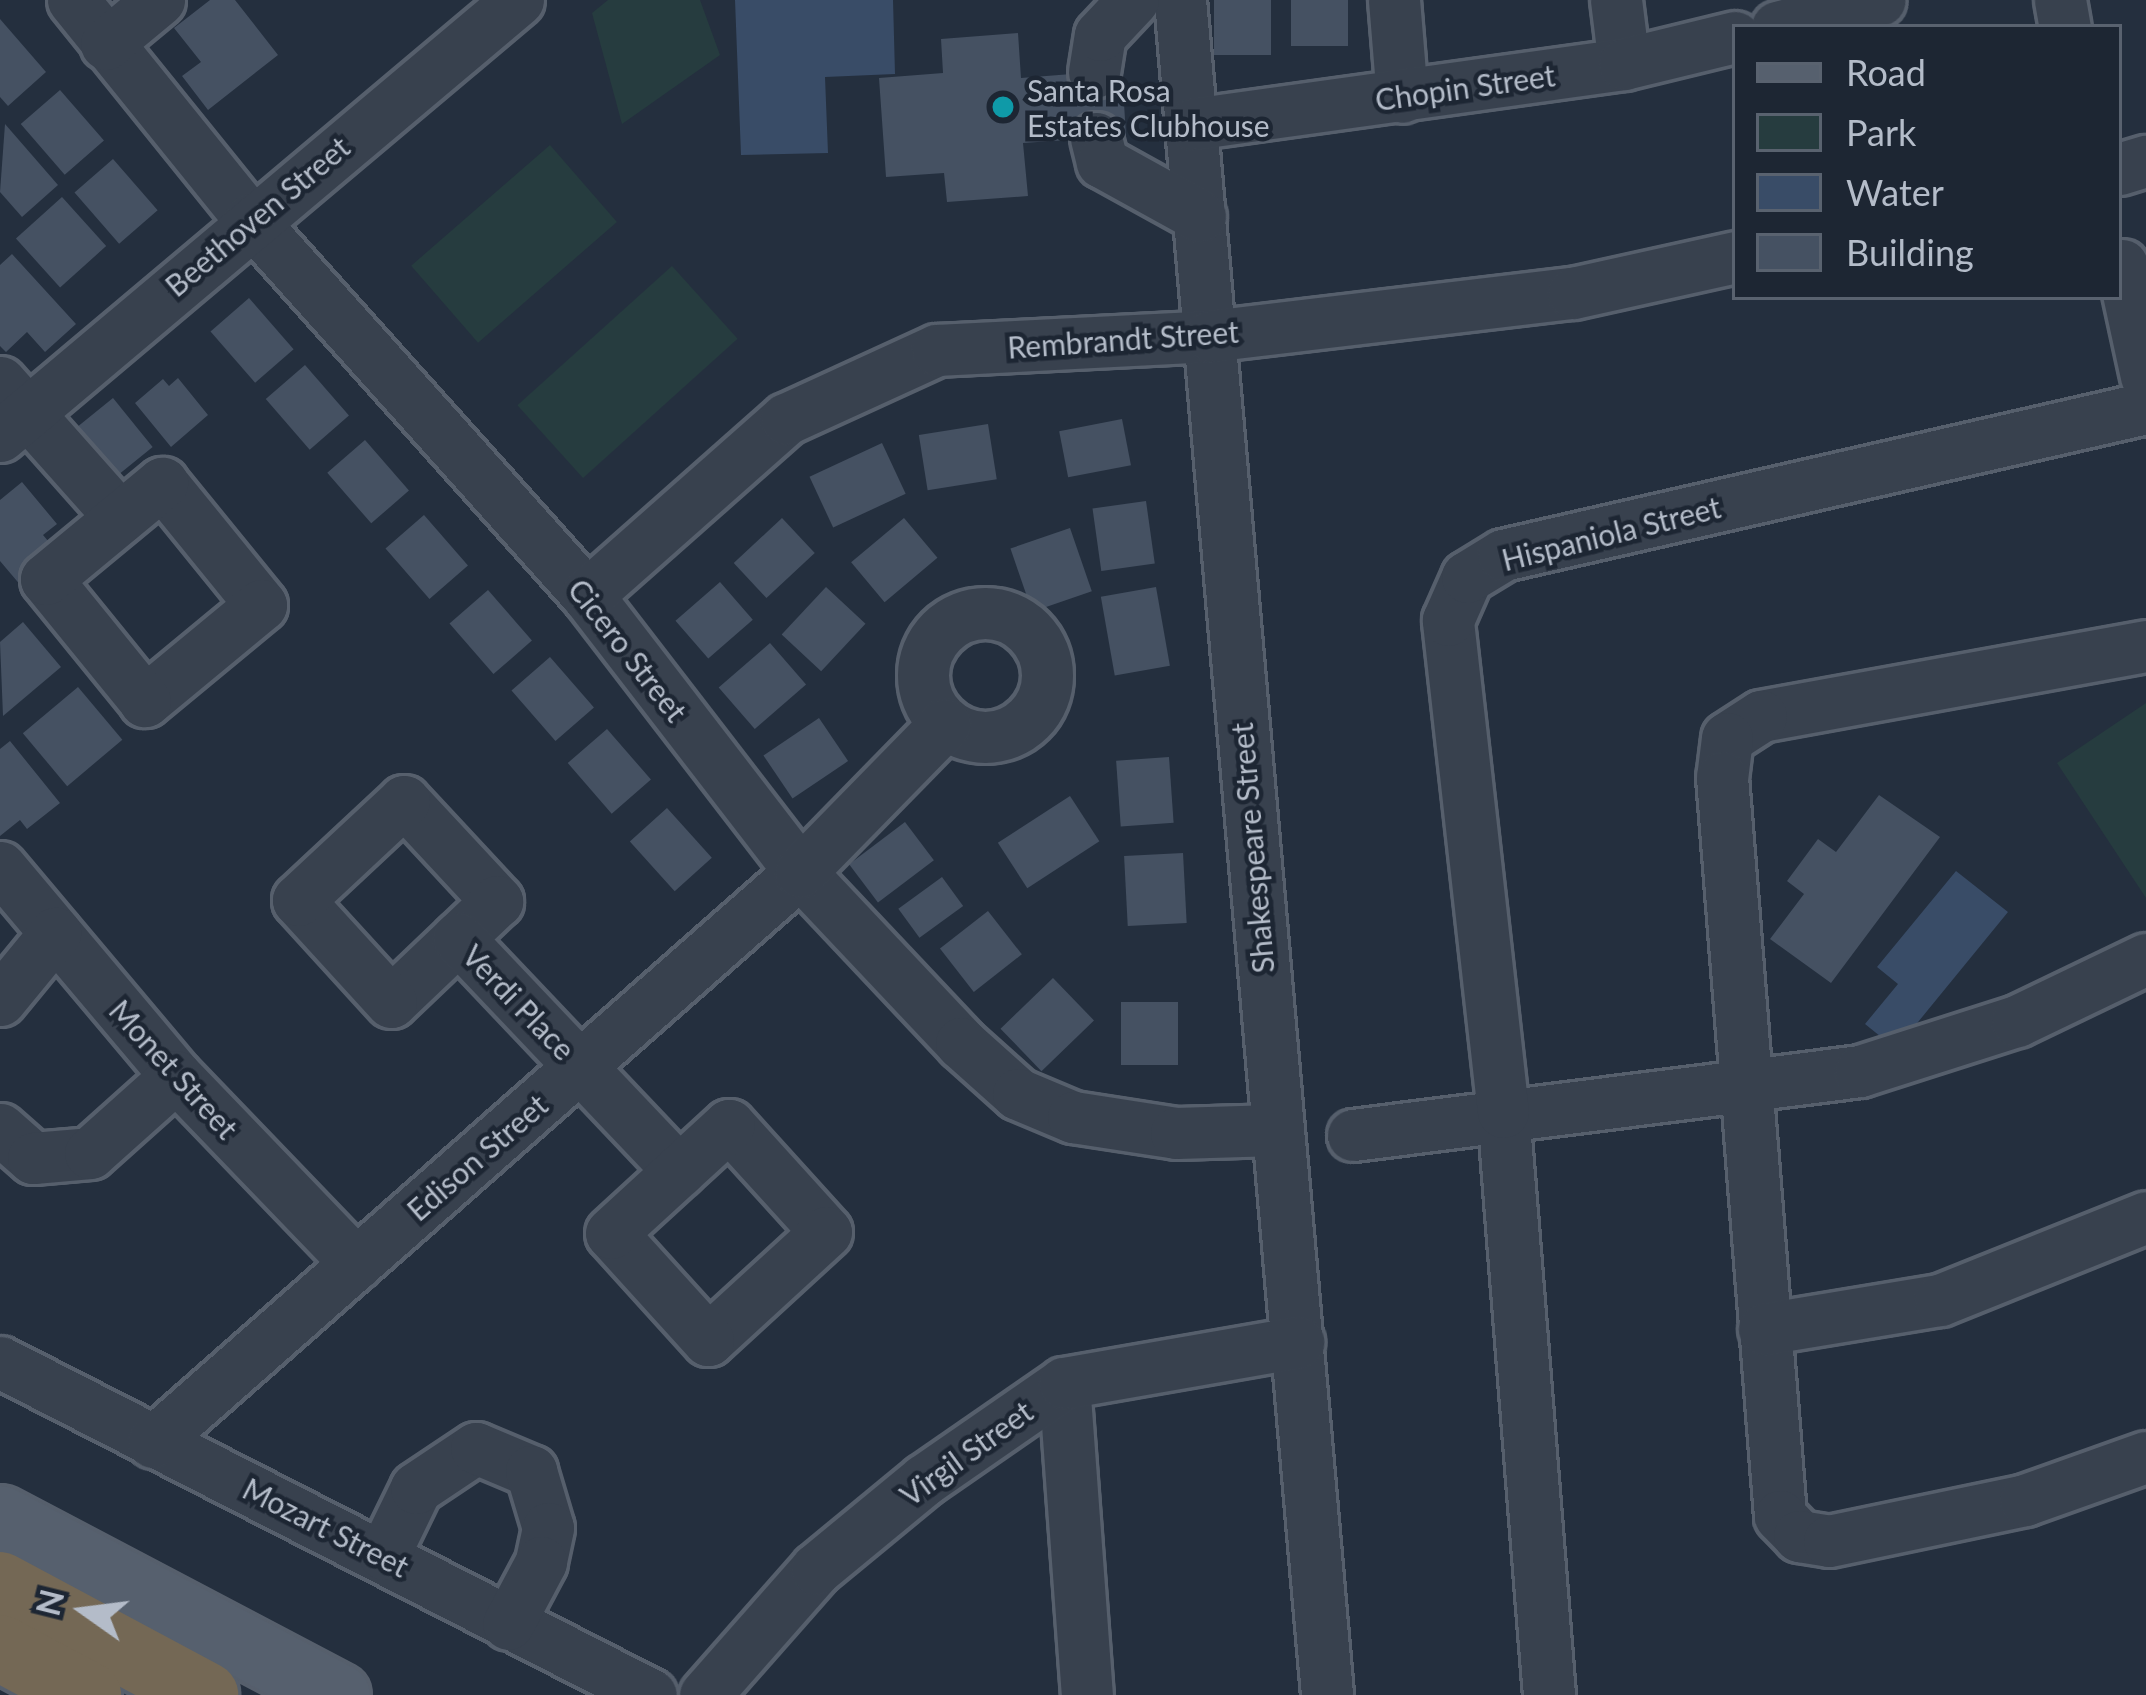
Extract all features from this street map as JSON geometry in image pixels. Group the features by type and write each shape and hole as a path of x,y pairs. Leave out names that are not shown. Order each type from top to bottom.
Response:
{"highway":[{"path":"0,1585 205,1695"},
{"path":"0,1648 88,1695"}],"main road":[{"path":"0,1517 338,1695"}],"street":[{"name":"Cicero Street","path":"73,0 250,219 587,595 800,872 1018,1094 1073,1117 1176,1133 1275,1130"},
{"path":"106,44 159,0"},
{"name":"Beethoven Street","path":"9,410 518,0"},
{"path":"1094,72 1100,35 1133,0"},
{"name":"Shakespeare Street","path":"1180,0 1327,1695"},
{"path":"1394,0 1402,98"},
{"path":"1616,0 1624,64"},
{"path":"1809,14 1880,0"},
{"name":"Chopin Street","path":"1192,124 1624,64 1732,38"},
{"path":"1096,138 1102,162 1200,216"},
{"name":"Rembrandt Street","path":"587,595 786,419 938,350 1210,336 1573,293 1732,258"},
{"path":"2122,265 2146,376"},
{"name":"Hispaniola Street","path":"1549,1695 1503,1112 1448,620 1467,577 1503,555 2146,408"},
{"path":"9,410 120,517"},
{"path":"2146,646 1761,716 1727,738 1722,777 1780,1516 1799,1536 1829,1541 2025,1500 2146,1456"},
{"name":"Edison Street","path":"153,1442 800,872 945,724"},
{"name":"Monet Street","path":"0,867 176,1076 356,1264"},
{"path":"0,1000 55,933"},
{"name":"Verdi Place","path":"458,938 680,1171"},
{"path":"1353,1136 1503,1112 1860,1071 2017,1021 2146,959"},
{"path":"0,1129 34,1159 90,1153 176,1076"},
{"path":"1764,1329 1940,1300 2146,1217"},
{"name":"Virgil Street","path":"705,1695 816,1569 924,1480 1064,1383 1298,1342"},
{"name":"Mozart Street","path":"0,1362 385,1554 508,1624 651,1695"},
{"path":"1064,1383 1087,1695"},
{"path":"385,1554 416,1488 476,1448 531,1471 548,1528 541,1562 508,1624"}],"green space":[{"path":"608,0 700,0 720,55 622,124 592,13"},
{"path":"550,145 617,222 478,343 411,266"},
{"path":"672,266 738,339 583,478 517,405"},
{"path":"2146,703 2146,898 2057,763"}],"water":[{"path":"735,0 893,0 895,74 825,77 828,153 741,155"},
{"path":"1956,871 2008,912 1896,1049 1865,1024 1898,984 1877,967"}],"building":[{"path":"210,0 235,0 278,55 208,110 182,76 201,62 174,28"},
{"path":"1214,0 1271,0 1271,55 1214,55"},
{"path":"1291,0 1348,0 1348,46 1291,46"},
{"path":"0,19 46,72 8,106 0,97"},
{"name":"Santa Rosa Estates Clubhouse","path":"1018,33 1021,78 1122,70 1126,136 1023,143 1028,196 947,202 944,173 886,177 879,78 943,73 941,39"},
{"path":"60,90 104,141 65,175 21,124"},
{"path":"5,124 58,185 22,217 0,192"},
{"path":"113,159 158,210 119,244 75,192"},
{"path":"62,197 106,246 60,288 16,238"},
{"path":"12,254 76,324 45,352 27,332 6,352 0,346 0,265"},
{"path":"249,298 294,349 255,383 211,331"},
{"path":"305,365 349,416 310,450 266,399"},
{"path":"178,378 208,415 171,447 135,403 163,379 169,386"},
{"path":"113,398 153,447 108,483 68,435"},
{"path":"1122,419 1131,465 1068,477 1059,431"},
{"path":"988,424 997,479 928,490 919,435"},
{"path":"365,440 409,491 371,523 327,473"},
{"path":"882,443 906,494 833,528 809,477"},
{"path":"22,482 57,524 43,535 60,555 22,587 0,561 0,500"},
{"path":"1146,501 1155,563 1101,571 1093,509"},
{"path":"424,515 468,566 429,599 386,548"},
{"path":"782,518 815,553 766,598 734,563"},
{"path":"904,518 937,558 885,602 851,562"},
{"path":"1070,528 1092,591 1032,612 1010,549"},
{"path":"720,582 753,620 708,658 675,621"},
{"path":"826,587 865,624 821,671 782,635"},
{"path":"1156,587 1170,666 1115,676 1101,597"},
{"path":"488,590 532,641 493,674 450,623"},
{"path":"23,622 61,667 3,716 0,642"},
{"path":"770,643 806,685 755,729 719,688"},
{"path":"550,657 594,708 555,741 512,690"},
{"path":"78,687 122,740 67,786 23,733"},
{"path":"819,718 848,761 793,799 763,755"},
{"path":"607,729 651,780 612,814 568,763"},
{"path":"10,741 60,803 27,829 20,820 0,836 0,749"},
{"path":"1169,757 1174,823 1121,827 1116,761"},
{"path":"1879,795 1940,837 1831,983 1770,939 1804,894 1787,881 1818,839 1836,852"},
{"path":"1070,796 1099,841 1027,888 998,843"},
{"path":"667,808 712,858 675,891 630,841"},
{"path":"905,822 934,860 878,902 849,864"},
{"path":"1183,853 1187,923 1128,926 1124,856"},
{"path":"942,877 963,906 919,938 898,909"},
{"path":"988,911 1022,954 974,992 940,949"},
{"path":"1053,978 1094,1020 1041,1071 1000,1029"},
{"path":"1121,1002 1178,1002 1178,1065 1121,1065"}],"place":[{"name":"Santa Rosa Estates Clubhouse","path":"1003,107"}]}
